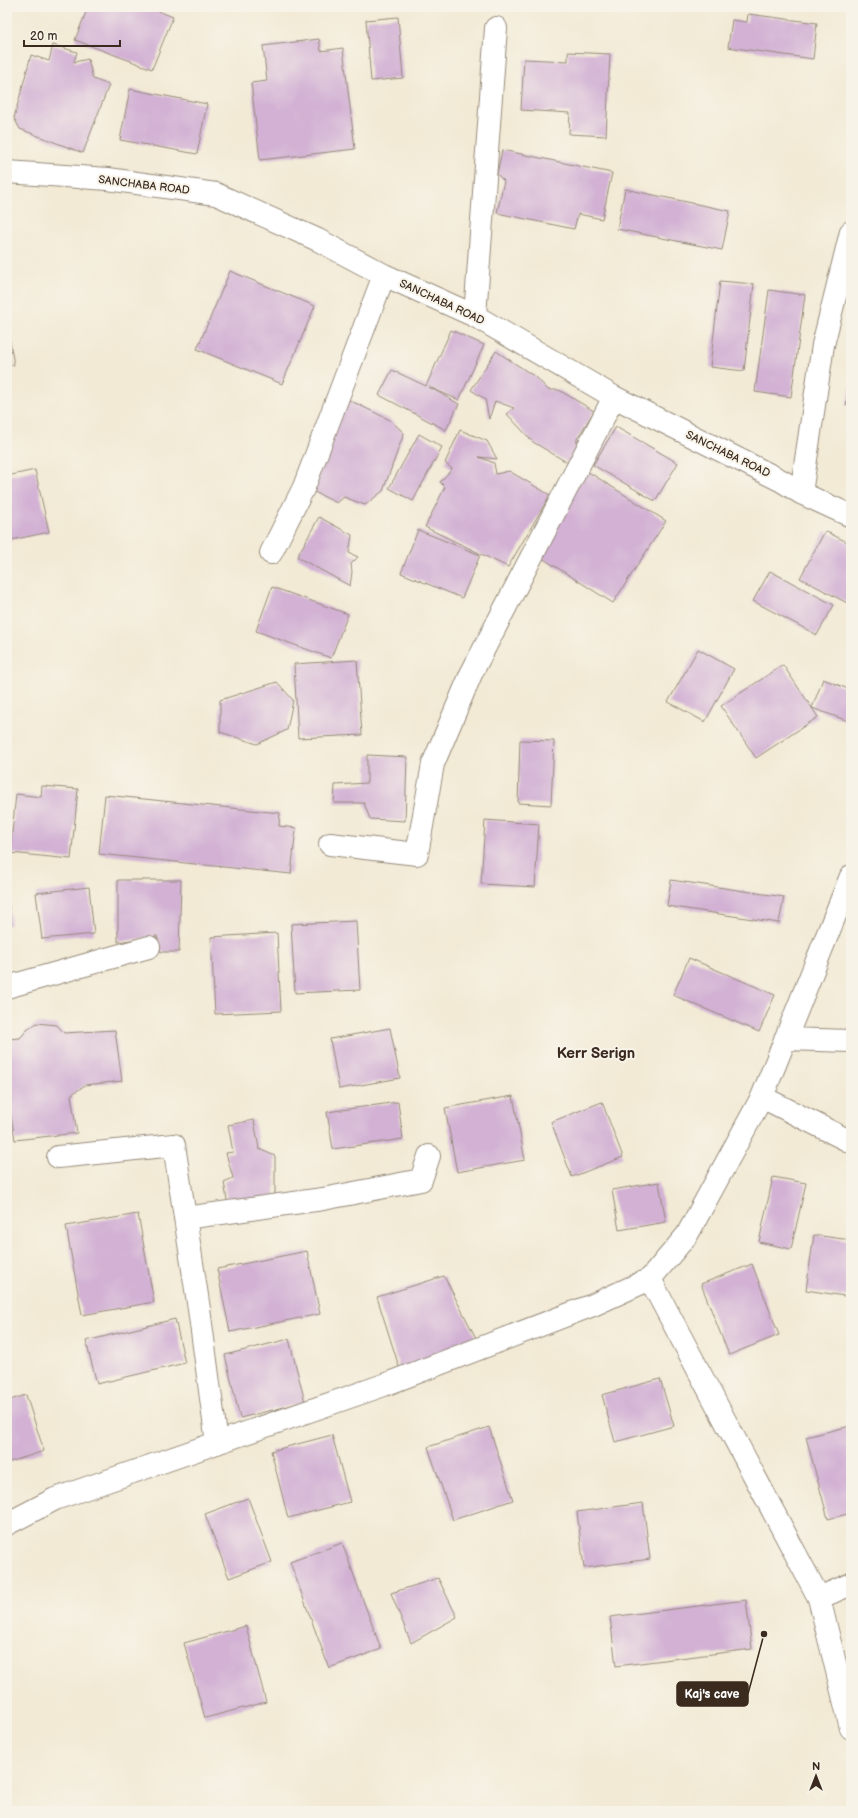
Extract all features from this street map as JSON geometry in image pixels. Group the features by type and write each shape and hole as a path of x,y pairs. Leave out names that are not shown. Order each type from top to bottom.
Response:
{"street":[{"path":"475,316 496,28"},
{"name":"SANCHABA ROAD","path":"7,172 108,179 216,194 318,240 384,275 475,316 614,397 782,481 801,493 851,516"},
{"path":"801,493 823,345 851,232"},
{"path":"271,554 304,487 384,275"},
{"path":"330,844 417,854 434,764 472,674 614,397"},
{"path":"7,1524 55,1499 384,1385 593,1305 650,1279 687,1235 762,1097 851,876"},
{"path":"7,987 149,947"},
{"path":"785,1039 851,1041"},
{"path":"762,1097 851,1142"},
{"path":"58,1157 174,1145 217,1443"},
{"path":"185,1218 323,1199 421,1180 429,1156"},
{"path":"650,1279 819,1598 851,1728"},
{"path":"819,1598 851,1584"}],"building":[{"path":"88,7 148,7 173,17 152,69 75,40"},
{"path":"748,14 817,23 813,59 728,47 732,20 747,22"},
{"path":"398,17 403,78 371,81 366,20"},
{"path":"319,39 321,51 343,48 355,149 260,160 251,83 267,81 263,46"},
{"path":"53,45 77,52 74,62 88,59 93,79 109,85 83,153 20,129 14,118 31,55 49,61"},
{"path":"568,52 610,54 606,136 569,134 570,113 521,110 524,59 568,61"},
{"path":"130,89 207,104 197,154 120,140"},
{"path":"502,150 612,173 602,219 578,214 574,229 497,213 504,181 497,174"},
{"path":"625,189 730,211 722,250 617,229"},
{"path":"230,271 315,306 282,384 197,349"},
{"path":"720,281 754,284 744,371 710,367"},
{"path":"769,290 805,295 791,397 755,392"},
{"path":"7,324 14,365 7,366"},
{"path":"451,330 484,345 459,400 429,387 459,404 446,430 379,395 392,370 426,386"},
{"path":"496,351 537,378 548,390 559,390 594,411 577,439 575,467 533,442 507,414 514,408 495,401 489,419 485,399 471,390"},
{"path":"851,387 851,406 846,405"},
{"path":"347,399 390,420 404,433 383,491 365,505 344,497 337,503 304,487"},
{"path":"616,427 678,463 655,501 593,465"},
{"path":"460,430 487,441 497,459 479,457 494,463 496,474 509,471 550,495 508,567 425,527 445,487 440,482 452,469 445,463"},
{"path":"419,434 442,447 413,501 389,488"},
{"path":"35,470 49,532 7,541 7,476"},
{"path":"587,471 666,521 613,603 534,553"},
{"path":"319,517 352,535 349,553 358,557 351,564 352,572 350,586 297,557"},
{"path":"418,530 480,555 462,598 401,573"},
{"path":"825,531 851,544 851,605 800,578"},
{"path":"770,571 834,605 817,635 753,601"},
{"path":"272,587 348,614 331,658 256,631"},
{"path":"698,649 734,669 705,722 668,702"},
{"path":"357,660 362,735 298,738 294,664"},
{"path":"783,665 818,717 756,758 721,706"},
{"path":"823,679 851,690 851,722 812,708"},
{"path":"277,682 293,700 287,730 257,744 220,732 220,700"},
{"path":"520,740 554,741 551,805 518,803"},
{"path":"367,755 407,757 405,821 370,819 364,803 334,803 335,785 367,783"},
{"path":"42,786 78,789 71,859 10,853 16,794 41,797"},
{"path":"105,795 280,813 279,826 296,828 291,874 99,854"},
{"path":"485,820 539,824 535,887 481,884"},
{"path":"118,880 181,880 179,952 161,952 157,936 118,942"},
{"path":"671,880 784,897 779,923 667,906"},
{"path":"89,887 94,934 42,939 36,893"},
{"path":"7,890 11,925 7,925"},
{"path":"356,921 360,990 295,993 291,924"},
{"path":"277,933 281,1011 215,1014 211,937"},
{"path":"689,958 775,995 759,1032 673,995"},
{"path":"37,1023 57,1025 64,1033 115,1030 122,1081 85,1085 71,1095 77,1133 15,1140 7,1092 7,1039 20,1038 27,1030"},
{"path":"390,1028 400,1078 339,1089 330,1039"},
{"path":"513,1096 525,1160 457,1172 445,1108"},
{"path":"398,1102 403,1139 333,1149 327,1112"},
{"path":"602,1102 623,1157 572,1177 551,1122"},
{"path":"254,1120 259,1149 275,1156 275,1200 228,1206 224,1182 233,1178 226,1153 233,1152 228,1125"},
{"path":"773,1177 806,1183 791,1249 759,1242"},
{"path":"659,1182 666,1222 619,1230 612,1190"},
{"path":"138,1214 154,1302 82,1315 66,1226"},
{"path":"814,1235 851,1240 851,1297 806,1290"},
{"path":"307,1251 320,1314 230,1332 217,1269"},
{"path":"752,1264 779,1335 729,1355 701,1284"},
{"path":"444,1276 476,1338 401,1373 377,1297"},
{"path":"175,1319 185,1363 97,1384 86,1341"},
{"path":"289,1339 305,1402 240,1418 225,1355"},
{"path":"660,1379 674,1426 615,1442 602,1395"},
{"path":"26,1395 44,1451 7,1463 7,1401"},
{"path":"850,1426 851,1513 828,1519 806,1437"},
{"path":"489,1427 513,1500 453,1520 428,1447"},
{"path":"332,1435 350,1502 288,1518 271,1451"},
{"path":"248,1498 272,1562 229,1578 205,1514"},
{"path":"643,1503 650,1559 584,1568 577,1512"},
{"path":"342,1543 381,1649 329,1668 290,1562"},
{"path":"438,1578 457,1617 411,1643 391,1593"},
{"path":"746,1600 752,1649 616,1666 610,1617"},
{"path":"246,1626 266,1702 205,1718 184,1643"}],"place":[{"name":"Kaj's cave","path":"764,1634"}],"district":[{"name":"Kerr Serign","path":"596,1053"}]}
